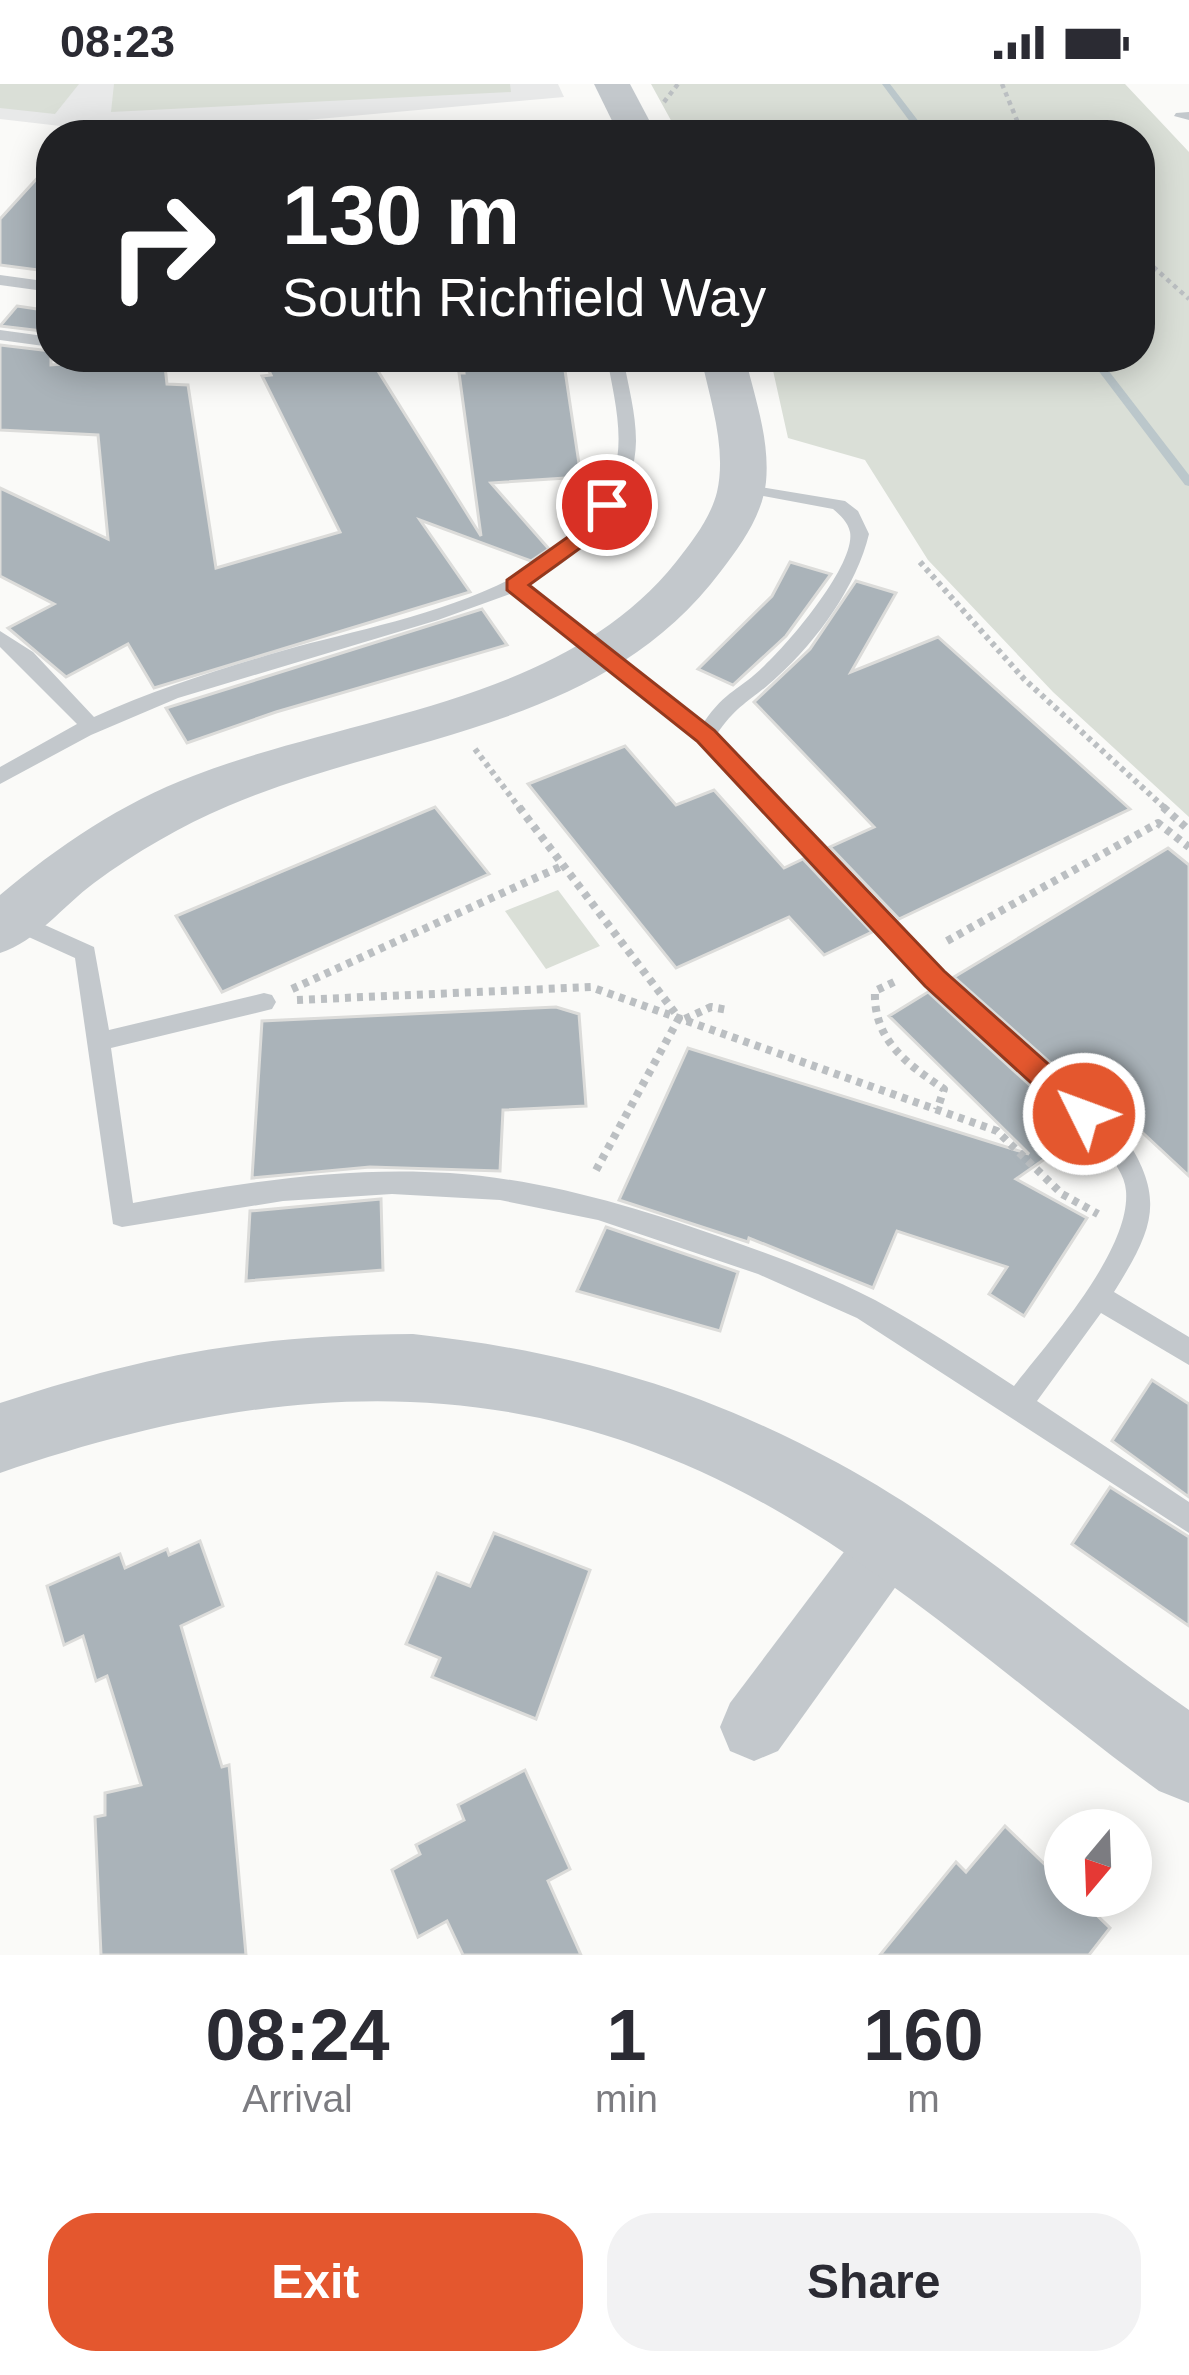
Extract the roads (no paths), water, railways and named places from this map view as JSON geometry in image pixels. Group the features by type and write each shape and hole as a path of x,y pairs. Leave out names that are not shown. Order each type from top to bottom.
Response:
{"street":[{"path":"612,84 630,120"},
{"path":"4,921 104,848 211,790 544,682 602,652 668,603 704,564 728,524 742,487 742,444 726,372"},
{"path":"0,1438 120,1398 205,1378 330,1364 413,1365 537,1382 618,1402 737,1449 814,1491 1189,1761"},
{"path":"754,1727 890,1542"}],"lane":[{"path":"0,280 36,285"},
{"path":"0,335 36,340"},
{"path":"0,777 91,726 167,694 478,602 515,585 582,536 607,505 622,475 628,443 617,372"},
{"path":"706,736 728,702 769,674 804,637 854,559 860,534 851,515 839,505 742,487"},
{"path":"515,585 706,736 934,978 1114,1141 1140,1192 1138,1217 1097,1296 1015,1407"},
{"path":"0,638 26,657 91,726"},
{"path":"4,921 86,953 122,1216 220,1196 331,1184 450,1185 553,1198 659,1226 768,1266 882,1318 1189,1519"},
{"path":"98,1042 264,1002"},
{"path":"1097,1296 1189,1352"}],"waterway":[{"path":"886,84 914,120"},
{"path":"1104,372 1189,483"}]}
